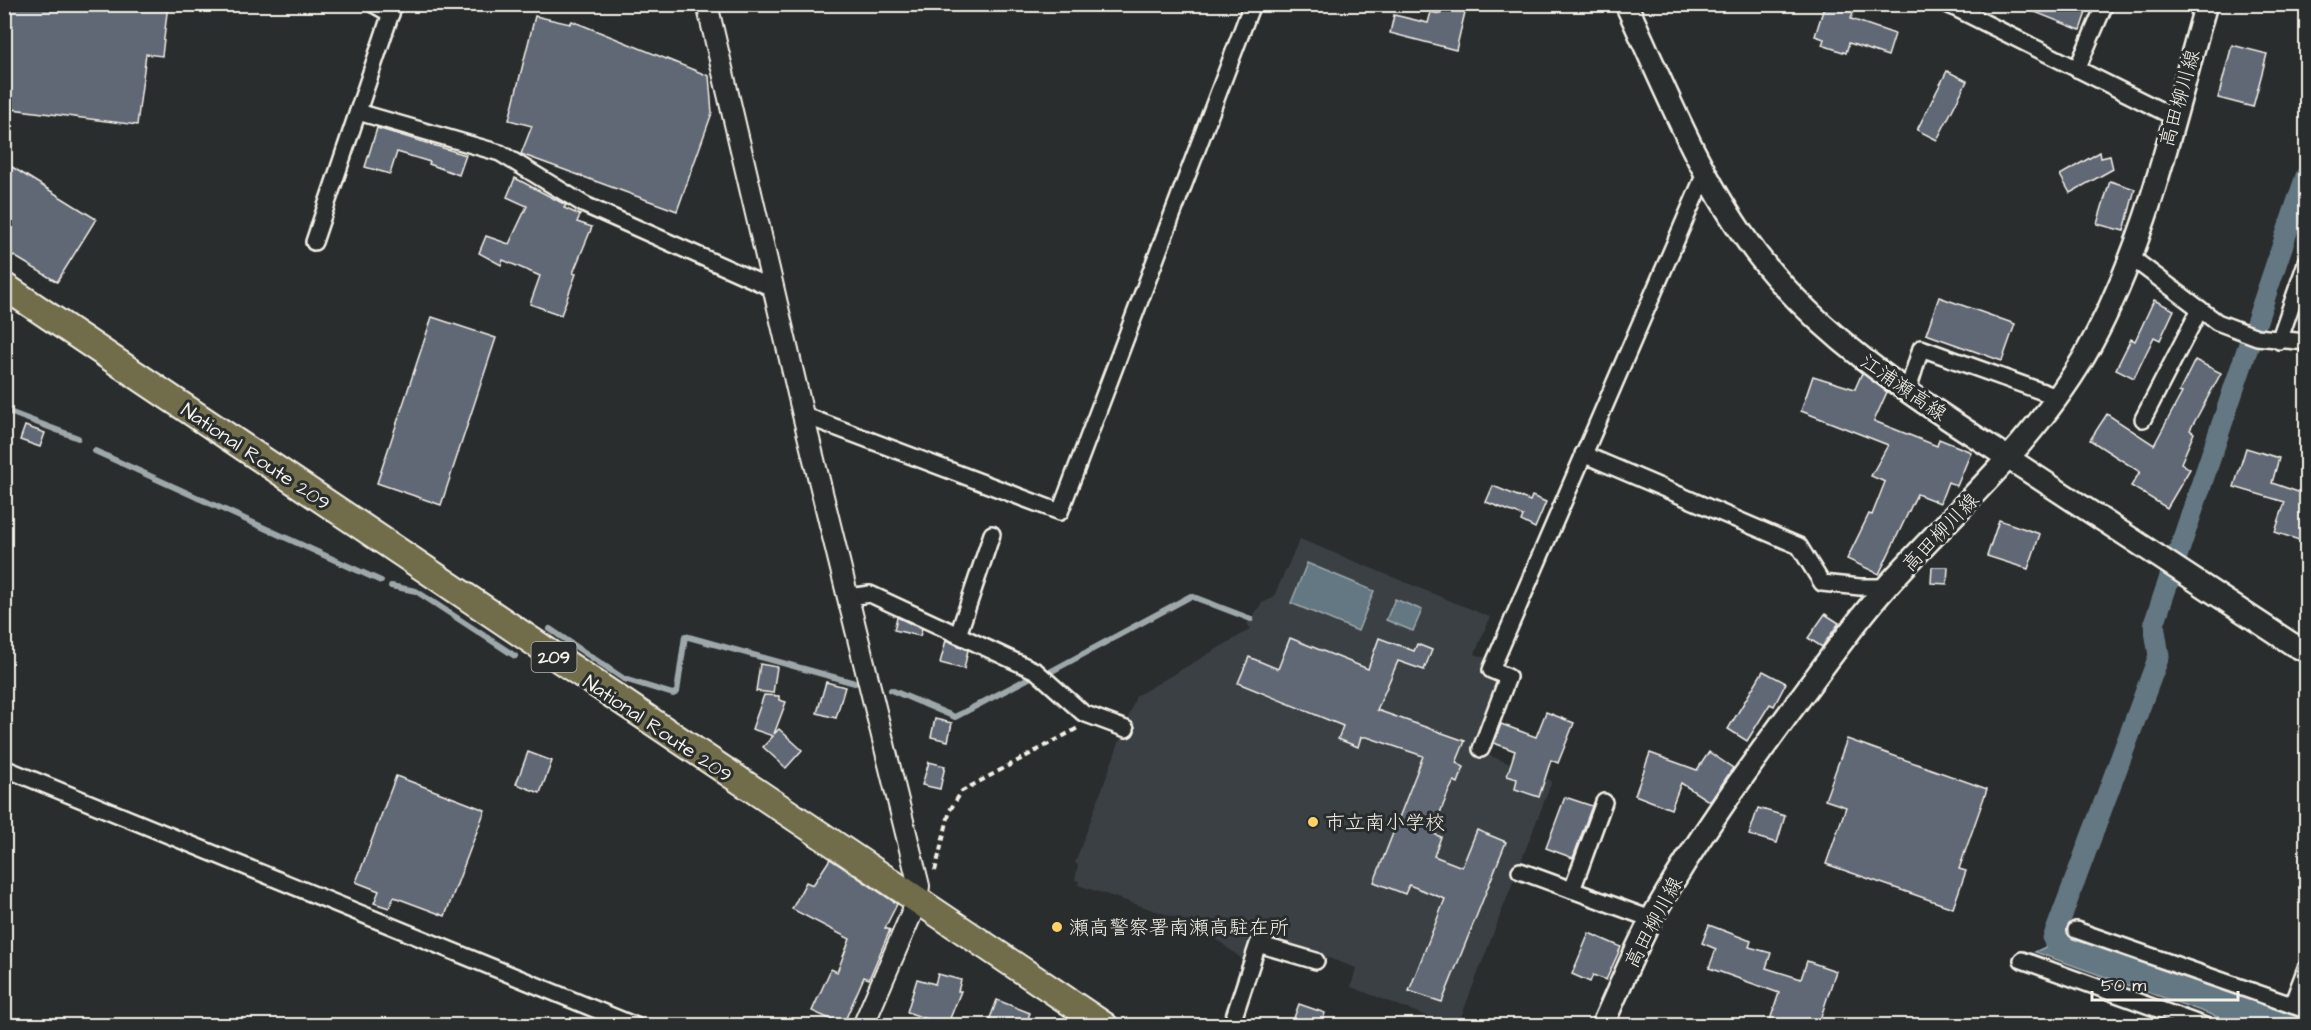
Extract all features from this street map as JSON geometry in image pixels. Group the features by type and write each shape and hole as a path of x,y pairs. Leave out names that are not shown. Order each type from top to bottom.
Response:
{"highway":[{"name":"National Route 209","path":"4,286 1105,1026"}],"main road":[{"name":"江浦瀬高線","path":"1626,4 1706,171 1735,224 1779,281 1863,360 2206,589 2292,644 2307,651"},
{"name":"高田柳川線","path":"1602,1026 1651,919 1741,777 1886,587 1981,490 2057,397 2107,315 2132,258 2206,4"}],"street":[{"path":"314,242 393,9 373,4"},
{"path":"707,4 803,415 919,886 917,901 863,1026"},
{"path":"803,415 1060,512 1252,4"},
{"path":"1947,4 2174,117"},
{"path":"2077,69 2105,4"},
{"path":"358,112 500,153 585,205 774,289"},
{"path":"1481,749 1508,677 1491,670 1706,171"},
{"path":"2132,258 2217,322 2257,337 2292,342 2307,263"},
{"path":"2142,419 2200,309"},
{"path":"1908,390 1921,348 2057,397"},
{"path":"1583,454 1799,546 1822,583 1886,587"},
{"path":"958,635 992,534"},
{"path":"848,597 870,594 1036,670 1083,713 1126,729"},
{"path":"4,768 636,1026"},
{"path":"1572,890 1604,802"},
{"path":"1520,872 1651,919"},
{"path":"2076,930 2300,1007 2307,968"},
{"path":"1231,1026 1258,944 1316,961"},
{"path":"2022,960 2205,1026"}],"path":[{"path":"934,876 950,810 962,791 1094,718"}],"shaded area":[{"name":"市立南小学校","path":"1300,539 1490,617 1475,654 1486,658 1481,671 1501,679 1474,749 1552,781 1458,1025 1449,1025 1351,987 1356,968 1251,930 1242,959 1198,925 1078,885 1079,881 1075,880 1078,865 1075,863 1136,696 1251,629 1247,624 1262,603 1273,598"}],"water":[{"path":"1307,563 1374,591 1358,631 1291,603"},
{"path":"1395,599 1422,610 1413,631 1386,620"},
{"path":"2071,935 2306,1019 2306,1025 2240,1025 2035,952"}],"building":[{"path":"4,4 168,4 162,56 146,54 137,125 4,108"},
{"path":"1442,4 1466,8 1456,50 1390,33 1394,15 1428,23 1431,12 1440,14"},
{"path":"1825,4 1856,4 1851,19 1895,34 1888,56 1849,43 1846,53 1822,45 1824,39 1815,36"},
{"path":"2015,4 2089,4 2080,30"},
{"path":"535,16 570,24 572,21 709,76 712,113 677,211 521,154 532,126 509,120"},
{"path":"2232,45 2267,54 2253,107 2218,98"},
{"path":"1947,71 1967,81 1937,140 1917,130"},
{"path":"377,128 466,155 459,175 429,164 430,162 397,152 390,174 365,167"},
{"path":"2100,152 2101,158 2110,156 2113,169 2070,193 2060,175"},
{"path":"4,162 96,219 57,282 4,250"},
{"path":"515,178 566,205 564,208 580,215 577,222 592,227 573,273 576,274 561,315 530,304 540,276 503,260 501,265 479,253 486,236 509,244 527,206 507,197"},
{"path":"2110,181 2135,189 2124,231 2097,224"},
{"path":"1939,297 2015,324 2002,361 1926,334"},
{"path":"2154,300 2174,310 2160,340 2154,337 2134,378 2116,369 2131,339 2135,341"},
{"path":"432,317 496,338 441,505 377,483"},
{"path":"2195,360 2221,373 2190,430 2194,433 2181,463 2190,469 2167,508 2131,486 2140,472 2090,440 2107,414 2154,445 2182,393 2179,392"},
{"path":"1862,373 1887,392 1874,421 1937,446 1939,439 1971,452 1957,486 1948,482 1940,503 1917,494 1879,574 1847,559 1869,514 1872,515 1885,482 1871,476 1888,445 1801,411 1813,376 1855,389"},
{"path":"25,426 45,433 40,447 20,440"},
{"path":"2246,448 2279,458 2272,483 2307,495 2307,529 2302,541 2275,532 2285,502 2234,487"},
{"path":"1493,486 1530,501 1532,496 1546,502 1535,528 1521,521 1523,516 1486,502"},
{"path":"1999,520 2040,534 2028,569 1987,556"},
{"path":"1932,567 1948,567 1947,584 1931,583"},
{"path":"1825,614 1839,623 1822,647 1808,638"},
{"path":"897,617 922,629 920,636 894,630"},
{"path":"1290,638 1368,669 1379,638 1414,651 1417,644 1432,650 1424,670 1398,661 1377,710 1465,741 1456,763 1464,767 1458,783 1454,781 1448,793 1432,833 1441,837 1434,856 1462,867 1477,830 1506,842 1442,1002 1409,991 1445,899 1409,885 1405,894 1374,882 1423,756 1367,737 1361,737 1358,747 1338,739 1343,726 1238,683 1249,657 1278,669"},
{"path":"946,640 968,650 964,669 940,663"},
{"path":"760,664 777,667 773,693 756,691"},
{"path":"1763,671 1786,683 1774,706 1770,704 1747,741 1728,729"},
{"path":"826,682 845,687 836,718 817,713"},
{"path":"764,695 779,696 779,700 786,702 774,734 779,729 802,750 786,768 763,747 773,736 752,729"},
{"path":"1546,712 1574,723 1558,763 1551,760 1539,797 1515,789 1517,779 1507,776 1515,751 1494,743 1501,724 1536,737"},
{"path":"935,719 952,723 948,741 931,737"},
{"path":"1847,739 1987,789 1959,869 1966,871 1953,908 1826,864 1846,807 1825,800"},
{"path":"528,752 552,761 540,793 516,784"},
{"path":"1709,752 1733,768 1710,802 1681,783 1671,809 1635,795 1650,753 1697,770"},
{"path":"929,762 945,766 940,789 922,785"},
{"path":"396,776 485,810 445,916 394,897 389,908 374,903 379,891 356,882"},
{"path":"1565,797 1592,806 1573,858 1546,848"},
{"path":"1758,808 1785,816 1777,843 1749,835"},
{"path":"830,859 897,904 885,928 890,930 869,979 864,977 843,1025 812,1011 831,969 837,972 850,939 792,909 806,882 813,885"},
{"path":"1709,925 1751,941 1749,947 1771,953 1766,968 1801,979 1807,961 1836,971 1818,1026 1768,1026 1779,993 1709,968 1716,949 1702,943"},
{"path":"1589,933 1621,947 1606,980 1593,975 1590,982 1572,974"},
{"path":"938,974 961,980 958,991 961,991 947,1026 907,1012 917,979 935,984"},
{"path":"997,1000 1030,1013 1025,1026 987,1026"},
{"path":"1299,1004 1325,1013 1321,1026 1291,1026"}],"waterway":[{"path":"2084,950 2053,939 2159,656 2154,624 2306,176"},
{"path":"4,410 78,438"},
{"path":"95,451 381,581"},
{"path":"391,586 416,591 515,656"},
{"path":"1050,672 1191,596 1251,619"},
{"path":"550,629 624,679 673,694 677,692 685,636 855,683"},
{"path":"891,690 955,717 1029,678"}],"place":[{"name":"市立南小学校","path":"1313,822"},
{"name":"瀬高警察署南瀬高駐在所","path":"1057,927"}]}
